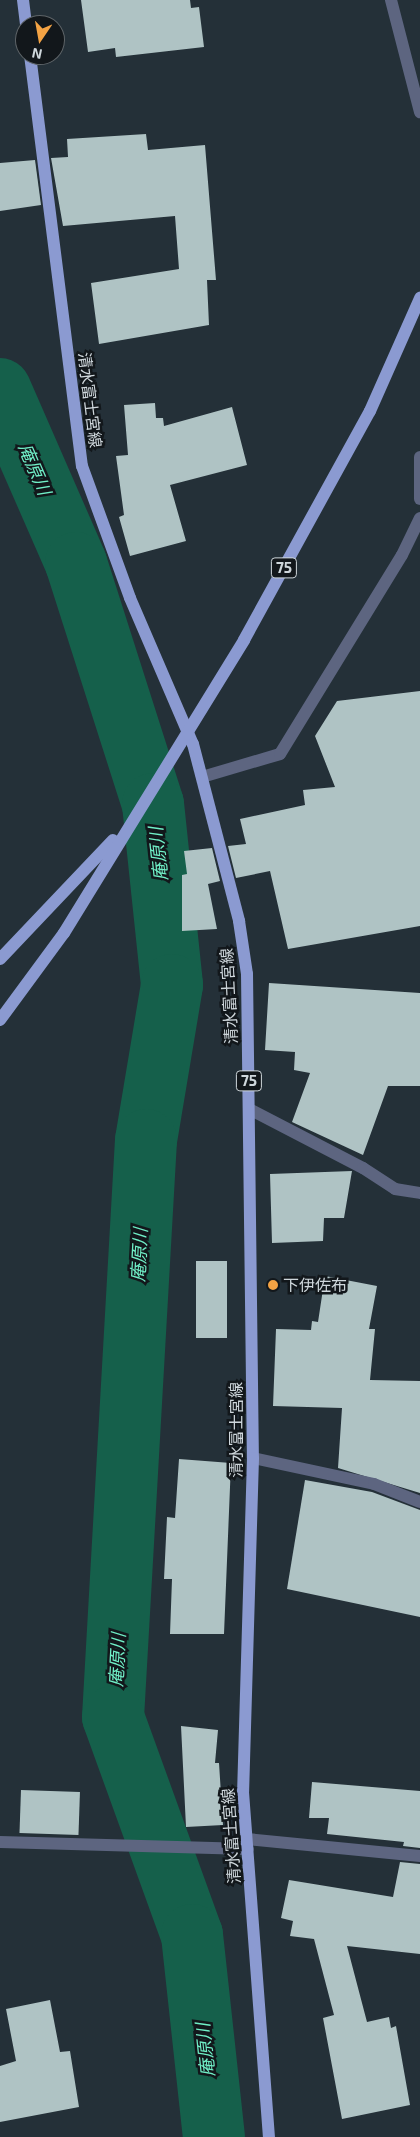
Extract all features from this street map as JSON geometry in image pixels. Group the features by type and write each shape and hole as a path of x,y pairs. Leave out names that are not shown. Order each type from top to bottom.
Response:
{"main road":[{"path":"23,0 25,15"},
{"name":"清水富士宮線","path":"31,65 82,466 130,598 193,744 239,921 247,974 253,1458 243,1792 268,2137"},
{"name":"75","path":"0,1020 64,933 127,826 259,614 370,411 420,298"},
{"name":"75","path":"0,959 127,826"}],"street":[{"path":"391,0 420,112"},
{"path":"420,457 420,499"},
{"path":"202,777 280,754 402,555 420,518"},
{"path":"249,1109 395,1189 420,1193"},
{"path":"253,1458 374,1484 420,1502"},
{"path":"0,1842 247,1844 420,1856"}],"building":[{"path":"81,0 190,0 191,8 199,7 204,47 116,57 115,48 88,52"},
{"path":"146,134 148,150 205,145 216,280 207,280 209,325 99,344 91,283 179,269 175,216 63,226 51,158 68,157 67,139"},
{"path":"35,160 41,205 0,211 0,163"},
{"path":"155,403 156,418 163,418 164,426 232,407 247,465 170,485 186,541 130,556 119,517 124,515 116,456 128,455 124,405"},
{"path":"420,691 420,926 288,949 270,871 236,878 228,846 246,844 240,819 305,805 303,790 335,787 315,736 337,701"},
{"path":"212,848 220,881 208,884 217,929 182,931 182,875 187,874 184,851"},
{"path":"269,983 420,993 420,1086 388,1086 363,1155 292,1122 310,1073 294,1070 295,1052 265,1050"},
{"path":"352,1171 344,1218 324,1218 323,1241 272,1243 270,1174"},
{"path":"196,1261 227,1261 227,1338 196,1338"},
{"path":"325,1276 377,1286 369,1329 375,1329 370,1380 420,1381 420,1493 338,1468 342,1408 273,1406 276,1329 311,1330 312,1321 318,1322"},
{"path":"179,1459 231,1463 224,1634 170,1634 172,1579 164,1579 167,1517 175,1518"},
{"path":"305,1480 372,1492 420,1510 420,1617 287,1589"},
{"path":"181,1726 218,1730 215,1763 219,1763 223,1825 186,1827"},
{"path":"312,1782 420,1791 420,1848 403,1846 404,1842 327,1834 329,1818 309,1818"},
{"path":"21,1790 80,1792 78,1835 19,1833"},
{"path":"400,1862 420,1864 420,1954 347,1946 367,2022 389,2017 391,2028 396,2026 410,2105 342,2119 323,2018 334,2015 314,1939 290,1936 293,1921 281,1918 289,1880 393,1897"},
{"path":"50,2000 60,2052 70,2051 79,2107 0,2122 0,2066 16,2061 6,2009"}],"waterway":[{"name":"庵原川","path":"0,389 76,563 153,804 172,985 146,1140 113,1717 192,1935 214,2137"}],"place":[{"name":"下伊佐布","path":"273,1285"}]}
